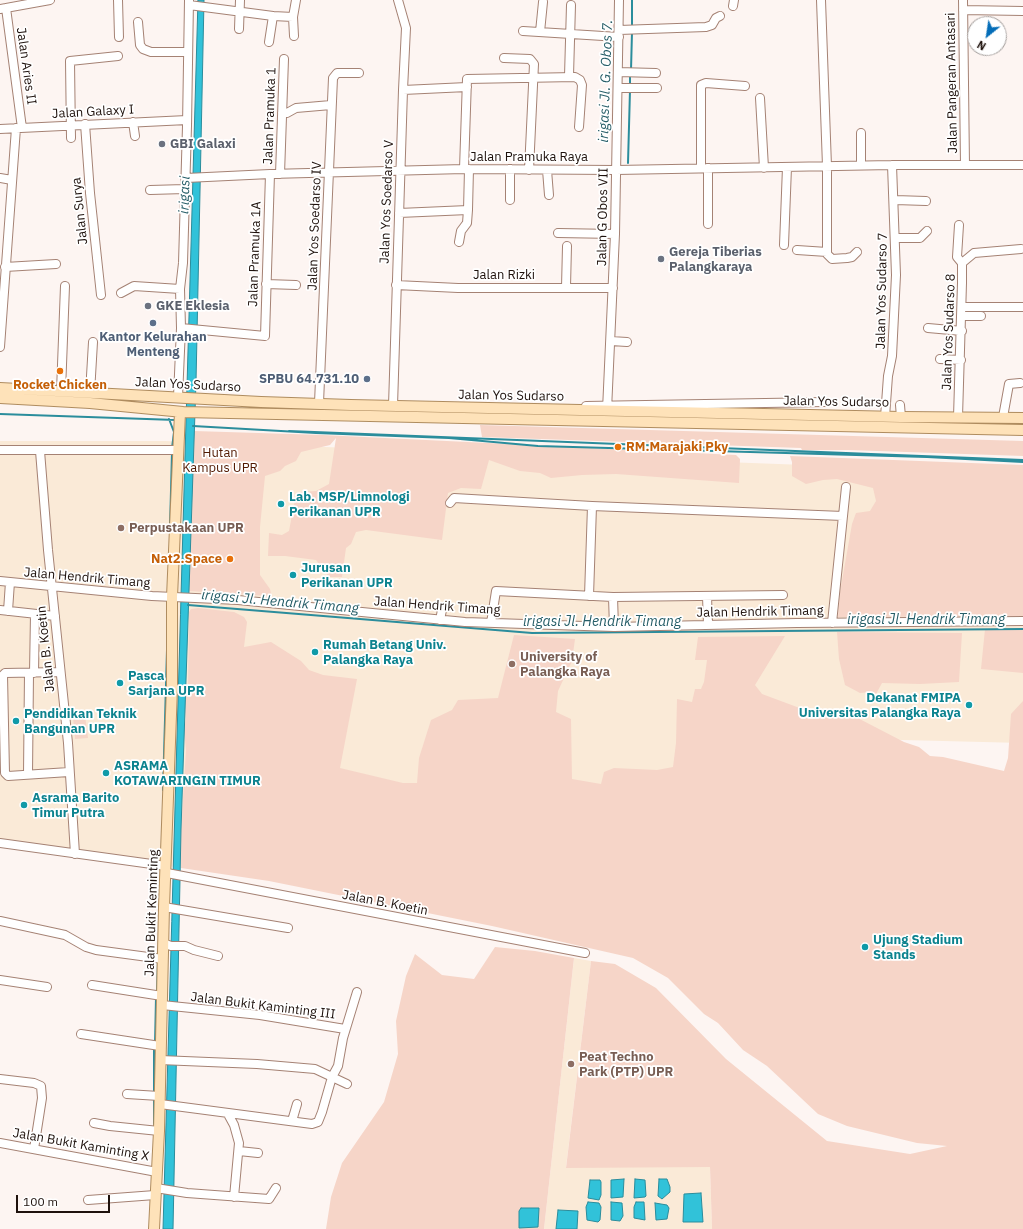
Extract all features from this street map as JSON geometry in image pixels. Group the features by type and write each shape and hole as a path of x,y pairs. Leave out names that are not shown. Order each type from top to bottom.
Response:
{"main road":[{"name":"Jalan Yos Sudarso","path":"0,388 181,398 452,408 607,410 885,417 1023,418"},
{"path":"90,393 90,404"},
{"name":"Jalan Yos Sudarso","path":"0,398 90,404 181,414 196,412 1023,430"},
{"path":"283,402 283,414"},
{"path":"474,419 475,408"},
{"path":"746,413 746,424"},
{"name":"Jalan Bukit Keminting","path":"154,1229 158,1191 157,1172 164,1060 160,1046 168,1003 163,958 171,946 168,907 172,872 172,687 178,597 178,450 181,414"}],"street":[{"path":"3,8 21,2 50,0"},
{"path":"118,0 119,37"},
{"path":"239,29 240,0"},
{"path":"294,36 296,0"},
{"name":"Jalan Yos Soedarso V","path":"393,406 406,28 398,0"},
{"name":"Jalan G Obos VII","path":"607,410 615,234 619,0"},
{"path":"821,0 827,166 827,252 829,257 832,259 849,258 857,252"},
{"name":"Jalan Pangeran Antasari","path":"963,0 965,165"},
{"path":"540,32 543,2"},
{"path":"181,398 189,329 180,289 186,178 188,52 194,4 239,12 294,17"},
{"path":"569,76 571,5"},
{"name":"Jalan Aries II","path":"0,347 4,261 17,131 3,8"},
{"path":"963,10 1023,11"},
{"path":"269,42 273,16"},
{"path":"523,31 570,34 619,33 706,27 712,25 717,17 720,16"},
{"path":"138,22 140,45 143,50 151,52 188,52"},
{"path":"70,131 70,61 118,56"},
{"path":"504,58 532,60 534,64 529,170"},
{"name":"Jalan Pramuka 1","path":"280,174 284,59"},
{"path":"618,72 656,73"},
{"name":"Jalan Yos Soedarso IV","path":"319,403 334,76 337,73 359,74"},
{"path":"459,242 461,232 467,223 468,210 466,169 468,79 569,76 578,78 581,82 579,127"},
{"path":"708,224 701,85 706,83 745,86"},
{"path":"403,90 467,87"},
{"path":"618,88 657,88"},
{"path":"760,98 761,144 764,168"},
{"path":"282,113 287,113 296,108 332,105"},
{"name":"Jalan Galaxy I","path":"0,129 17,131 70,131 85,127 134,129 187,123"},
{"name":"Jalan Surya","path":"85,127 90,193 101,295"},
{"path":"860,165 861,133"},
{"name":"Jalan Yos Sudarso 7","path":"885,417 888,376 892,356 896,275 895,200 892,165"},
{"path":"827,166 1023,165"},
{"name":"Jalan Pramuka Raya","path":"186,178 270,174 466,169 616,170 827,166"},
{"path":"784,245 787,167"},
{"path":"510,170 510,200"},
{"path":"547,170 549,195"},
{"name":"Jalan Pramuka 1A","path":"189,329 265,336 270,174"},
{"path":"0,178 12,180"},
{"path":"150,190 185,189"},
{"path":"895,200 926,200"},
{"path":"399,213 468,210"},
{"name":"Jalan Yos Sudarso 8","path":"958,417 962,331 962,262 958,257 959,225"},
{"path":"896,238 920,238 927,231"},
{"path":"558,233 615,234"},
{"path":"566,287 567,246"},
{"path":"962,262 974,253 1021,249"},
{"path":"797,250 827,252"},
{"path":"4,261 56,264"},
{"path":"266,284 296,285"},
{"name":"Jalan Rizki","path":"396,285 458,288 613,288"},
{"path":"62,391 65,286"},
{"path":"121,293 134,286 180,289"},
{"path":"962,307 1023,307"},
{"path":"962,316 980,316"},
{"path":"928,328 962,331"},
{"path":"611,341 627,342"},
{"path":"90,393 93,342"},
{"path":"940,359 961,360"},
{"path":"1003,417 1009,384 1020,382"},
{"path":"452,408 825,402"},
{"path":"900,405 901,417"},
{"path":"0,450 178,450"},
{"name":"Jalan B. Koetin","path":"40,451 75,854"},
{"path":"832,623 846,487"},
{"path":"450,503 454,498 592,506 843,516"},
{"path":"589,596 592,506"},
{"name":"Jalan Hendrik Timang","path":"0,581 440,620 491,623 614,627 1023,621"},
{"path":"10,582 4,610 55,616"},
{"path":"491,623 496,591 613,598 783,595"},
{"path":"707,596 708,625"},
{"path":"613,598 614,627"},
{"path":"440,620 442,610"},
{"path":"28,774 31,673 35,614"},
{"path":"60,672 5,673 2,677 3,757 6,775 69,772"},
{"name":"Jalan B. Koetin","path":"0,842 172,872 585,953"},
{"path":"168,907 288,928"},
{"path":"0,921 65,935 86,947 96,950 163,958"},
{"path":"171,946 185,946 194,950 218,956"},
{"path":"0,980 47,987"},
{"name":"Jalan Bukit Kaminting III","path":"92,985 168,1003 260,1015 345,1029"},
{"path":"127,1094 176,1105 228,1114 312,1124 318,1122 332,1077 338,1066 345,1029 357,992"},
{"path":"81,1034 160,1046"},
{"path":"164,1060 314,1069 347,1084"},
{"path":"0,1079 34,1083 41,1086 42,1098 34,1149"},
{"path":"292,1121 297,1104"},
{"path":"228,1114 238,1135 239,1151 234,1197"},
{"path":"94,1122 110,1126 159,1131"},
{"name":"Jalan Bukit Kaminting X","path":"0,1143 157,1172"},
{"path":"239,1151 258,1153"},
{"path":"88,1200 174,1190 234,1197 268,1199 276,1188"}],"shaded area":[{"name":"University of Palangka Raya","path":"0,441 165,441 885,468 1023,592 1023,743 742,736 705,794 185,795 181,868 0,839"},
{"name":"Peat Techno Park (PTP) UPR","path":"574,958 591,961 566,1167 710,1167 712,1229 544,1229"}],"green space":[{"path":"480,425 1023,441 1023,456 848,450 802,450 801,448 482,437"},
{"name":"Hutan Kampus UPR","path":"194,431 323,435 736,455 740,459 739,483 616,474 551,478 540,473 520,471 489,460 481,489 461,488 448,493 442,540 366,530 356,532 351,544 346,548 342,577 329,577 316,560 285,556 268,556 269,533 282,535 289,531 296,494 300,492 316,491 329,484 336,438 330,445 301,452 296,461 285,466 280,471 265,476 260,527 260,575 270,589 271,594 267,596 189,591"},
{"path":"790,456 1023,465 1023,616 838,617 840,592 852,524 856,513 870,511 876,501 873,488 837,479 823,480 806,484 792,476 792,462"},
{"path":"198,608 234,612 244,617 247,622 244,647 271,642 301,661 309,670 323,675 357,679 340,768 403,783 417,783 419,758 431,720 452,710 458,700 498,698 514,635 575,639 572,661 558,691 556,712 571,719 572,779 601,784 604,772 614,768 657,770 673,767 676,743 677,699 692,702 695,689 701,689 704,682 707,660 695,660 698,637 785,636 755,685 762,694 805,710 848,713 904,742 919,747 930,756 943,757 1004,771 1008,758 1011,714 1023,701 1023,1229 712,1229 710,1167 566,1168 591,961 615,964 656,988 726,1059 827,1141 910,1154 947,1146 917,1143 847,1126 818,1114 767,1066 743,1050 718,1023 704,1014 668,978 633,958 492,926 269,881 181,868 181,829 186,750 184,730 186,719 184,703 188,684 189,612 191,609"},
{"path":"985,629 1023,630 1023,673 981,669"},
{"path":"837,632 962,633 959,682 920,684 882,683 876,694 873,692 860,693 845,685 839,659"},
{"path":"85,715 88,738 75,739 73,717"},
{"path":"495,947 535,951 574,958 544,1229 326,1229 331,1197 342,1163 384,1102 398,1054 396,1021 406,976 415,954 442,975 474,979"}],"water":[{"path":"198,0 204,0 196,382 181,829 173,1229 163,1229"},
{"path":"624,1179 623,1197 611,1198 611,1180"},
{"path":"635,1179 645,1180 645,1197 634,1198"},
{"path":"659,1179 667,1179 670,1187 670,1192 662,1199 658,1196"},
{"path":"590,1180 600,1180 601,1182 601,1195 599,1200 588,1198"},
{"path":"701,1193 703,1222 683,1222 684,1194"},
{"path":"588,1202 599,1203 601,1207 600,1220 598,1222 587,1220 586,1207"},
{"path":"611,1202 622,1203 623,1216 620,1221 611,1220"},
{"path":"636,1202 644,1202 645,1220 634,1218 634,1207"},
{"path":"655,1203 667,1205 669,1208 667,1219 656,1220"},
{"path":"521,1208 539,1208 538,1227 519,1228 519,1211"},
{"path":"558,1210 578,1211 577,1229 556,1229"}],"waterway":[{"path":"632,0 632,28"},
{"path":"631,70 632,32"},
{"path":"630,74 630,86"},
{"path":"628,163 630,90"},
{"path":"0,414 176,420"},
{"path":"169,419 174,432 172,448"},
{"path":"193,426 316,433 449,438 538,446 927,457 1023,462"},
{"path":"289,431 1023,460"},
{"path":"170,528 172,453"},
{"name":"irigasi Jl. Hendrik Timang","path":"188,605 532,633 1023,629"},
{"path":"163,790 167,650"},
{"path":"157,994 158,960"},
{"path":"155,1044 156,998"},
{"path":"154,1048 154,1094"},
{"path":"154,1098 154,1124"}],"place":[{"name":"GBI Galaxi","path":"162,144"},
{"name":"Gereja Tiberias Palangkaraya","path":"661,259"},
{"name":"GKE Eklesia","path":"148,306"},
{"name":"Kantor Kelurahan Menteng","path":"153,323"},
{"name":"Rocket Chicken","path":"60,371"},
{"name":"SPBU 64.731.10","path":"367,379"},
{"name":"RM.Marajaki Pky","path":"618,447"},
{"name":"Lab. MSP/Limnologi Perikanan UPR","path":"281,504"},
{"name":"Perpustakaan UPR","path":"121,528"},
{"name":"Nat2.Space","path":"230,559"},
{"name":"Jurusan Perikanan UPR","path":"293,575"},
{"name":"Rumah Betang Univ. Palangka Raya","path":"315,652"},
{"name":"University of Palangka Raya","path":"512,664"},
{"name":"Pasca Sarjana UPR","path":"120,683"},
{"name":"Dekanat FMIPA Universitas Palangka Raya","path":"969,705"},
{"name":"Pendidikan Teknik Bangunan UPR","path":"16,721"},
{"name":"ASRAMA KOTAWARINGIN TIMUR","path":"106,773"},
{"name":"Asrama Barito Timur Putra","path":"24,805"},
{"name":"Ujung Stadium Stands","path":"865,947"},
{"name":"Peat Techno Park (PTP) UPR","path":"571,1064"}],"water label":[{"name":"irigasi Jl. G. Obos 7.","path":"606,81"},
{"name":"irigasi","path":"185,195"}]}
